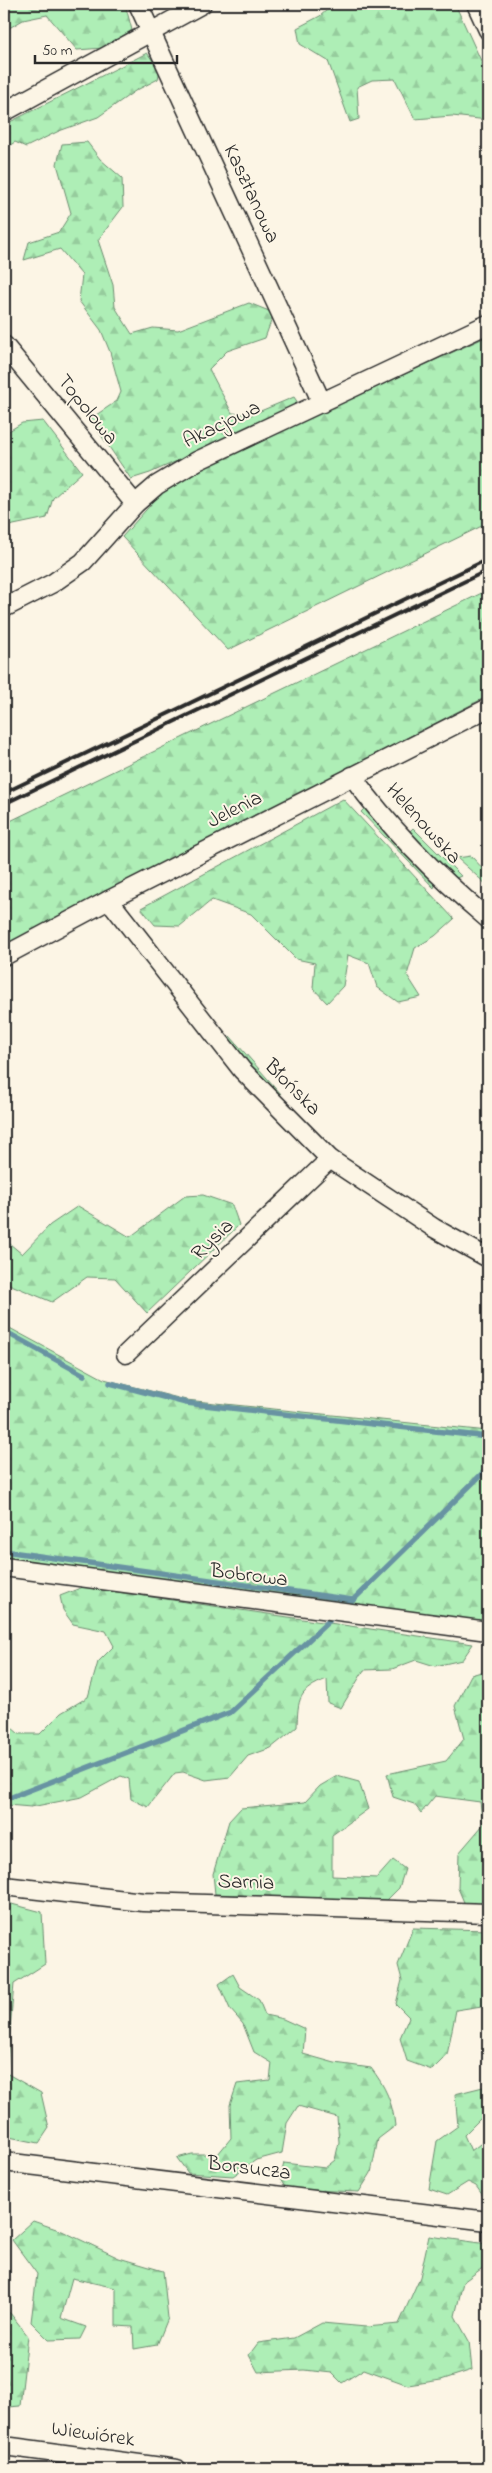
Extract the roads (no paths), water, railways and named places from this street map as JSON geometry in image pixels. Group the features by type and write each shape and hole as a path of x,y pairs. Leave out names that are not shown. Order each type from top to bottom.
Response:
{"street":[{"name":"Kasztanowa","path":"138,4 322,403"},
{"path":"4,112 151,30 202,4"},
{"path":"476,4 488,30"},
{"name":"Akacjowa","path":"4,608 53,583 83,562 135,504 157,485 197,461 488,324"},
{"name":"Topolowa","path":"4,344 135,504"},
{"name":"Jelenia","path":"4,956 109,900 488,708"},
{"name":"Helenowska","path":"352,776 393,828 431,869 488,919"},
{"name":"Błońska","path":"109,900 242,1070 330,1159 434,1228 488,1258"},
{"name":"Rysia","path":"126,1354 330,1159"},
{"name":"Bobrowa","path":"4,1567 488,1630"},
{"name":"Sarnia","path":"4,1886 144,1902 488,1913"},
{"name":"Borsucza","path":"4,2162 488,2221"},
{"name":"Wiewiórek","path":"4,2446 177,2469"}],"waterway":[{"path":"4,1331 84,1375"},
{"path":"110,1383 186,1403 488,1437"},
{"path":"4,1551 353,1600 488,1468"},
{"path":"4,1800 231,1712 330,1620"}],"railway":[{"path":"4,793 488,559"},
{"path":"4,804 488,570"}]}
